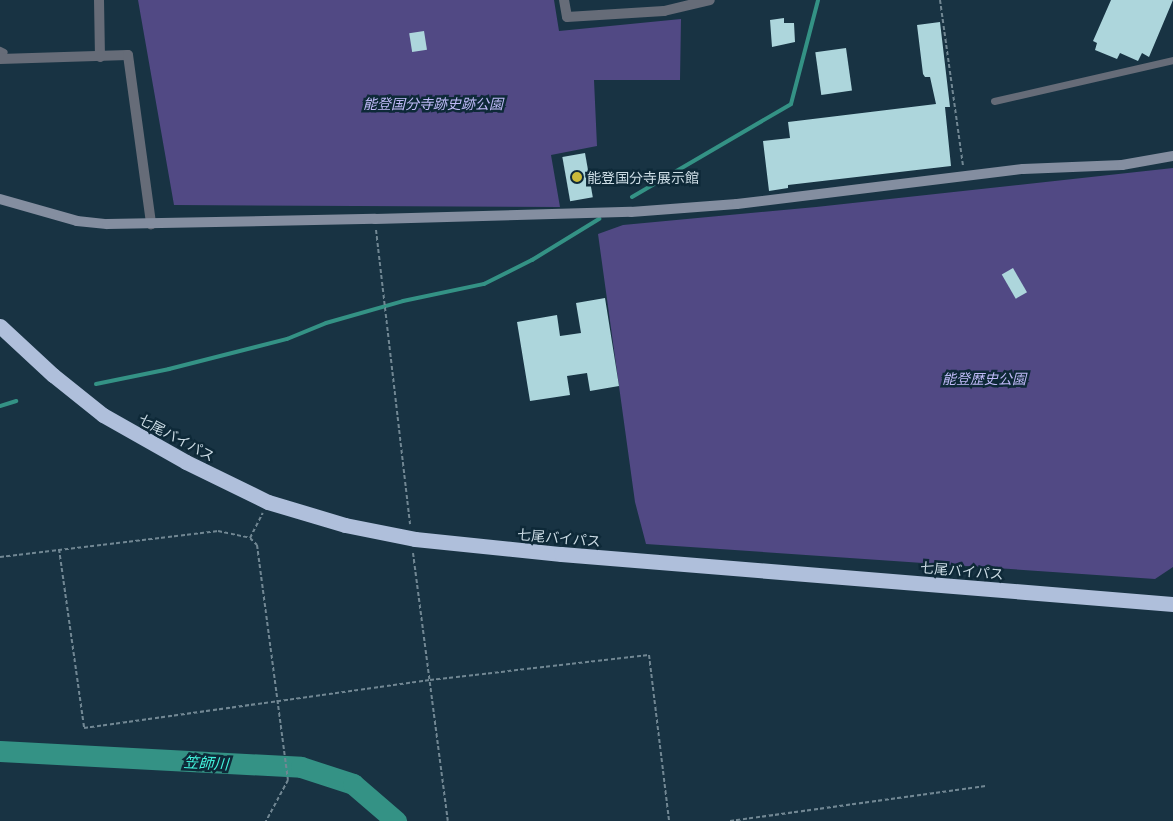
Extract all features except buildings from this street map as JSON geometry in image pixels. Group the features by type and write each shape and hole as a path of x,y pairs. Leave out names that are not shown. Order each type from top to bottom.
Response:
{"highway":[{"name":"七尾バイパス","path":"0,326 53,375 103,416 186,462 268,502 345,524 411,538 561,554 1173,604"}],"street":[{"path":"99,0 100,57"},
{"path":"564,0 567,17 664,11 694,2 710,0"},
{"path":"2,54 100,57 128,55 150,224"},
{"path":"0,199 77,221 150,224 375,220 701,208 1023,169 1122,165 1173,156"}],"lane":[{"path":"994,101 1173,60"}],"path":[{"path":"940,0 965,176"},
{"path":"375,220 382,299 411,538 448,821"},
{"path":"250,538 268,502"},
{"path":"0,557 218,531 250,538 257,545 287,755 288,780 266,821"},
{"path":"59,549 84,728 430,680 649,655 669,821"},
{"path":"730,821 986,786"}],"green space":[{"name":"能登国分寺跡史跡公園","path":"138,0 554,0 559,31 681,19 680,80 594,80 597,146 551,155 560,207 174,205"},
{"name":"能登歴史公園","path":"1173,168 1173,567 1155,579 646,544 635,502 598,234 623,225 816,207"}],"waterway":[{"path":"632,197 791,104 818,0"},
{"path":"96,384 169,369 287,339 326,323 403,301 484,284 532,260 599,219"},
{"path":"0,406 16,401"},
{"name":"笠師川","path":"0,751 301,767 353,784 396,821"}],"place":[{"name":"能登国分寺展示館","path":"577,177"}]}
